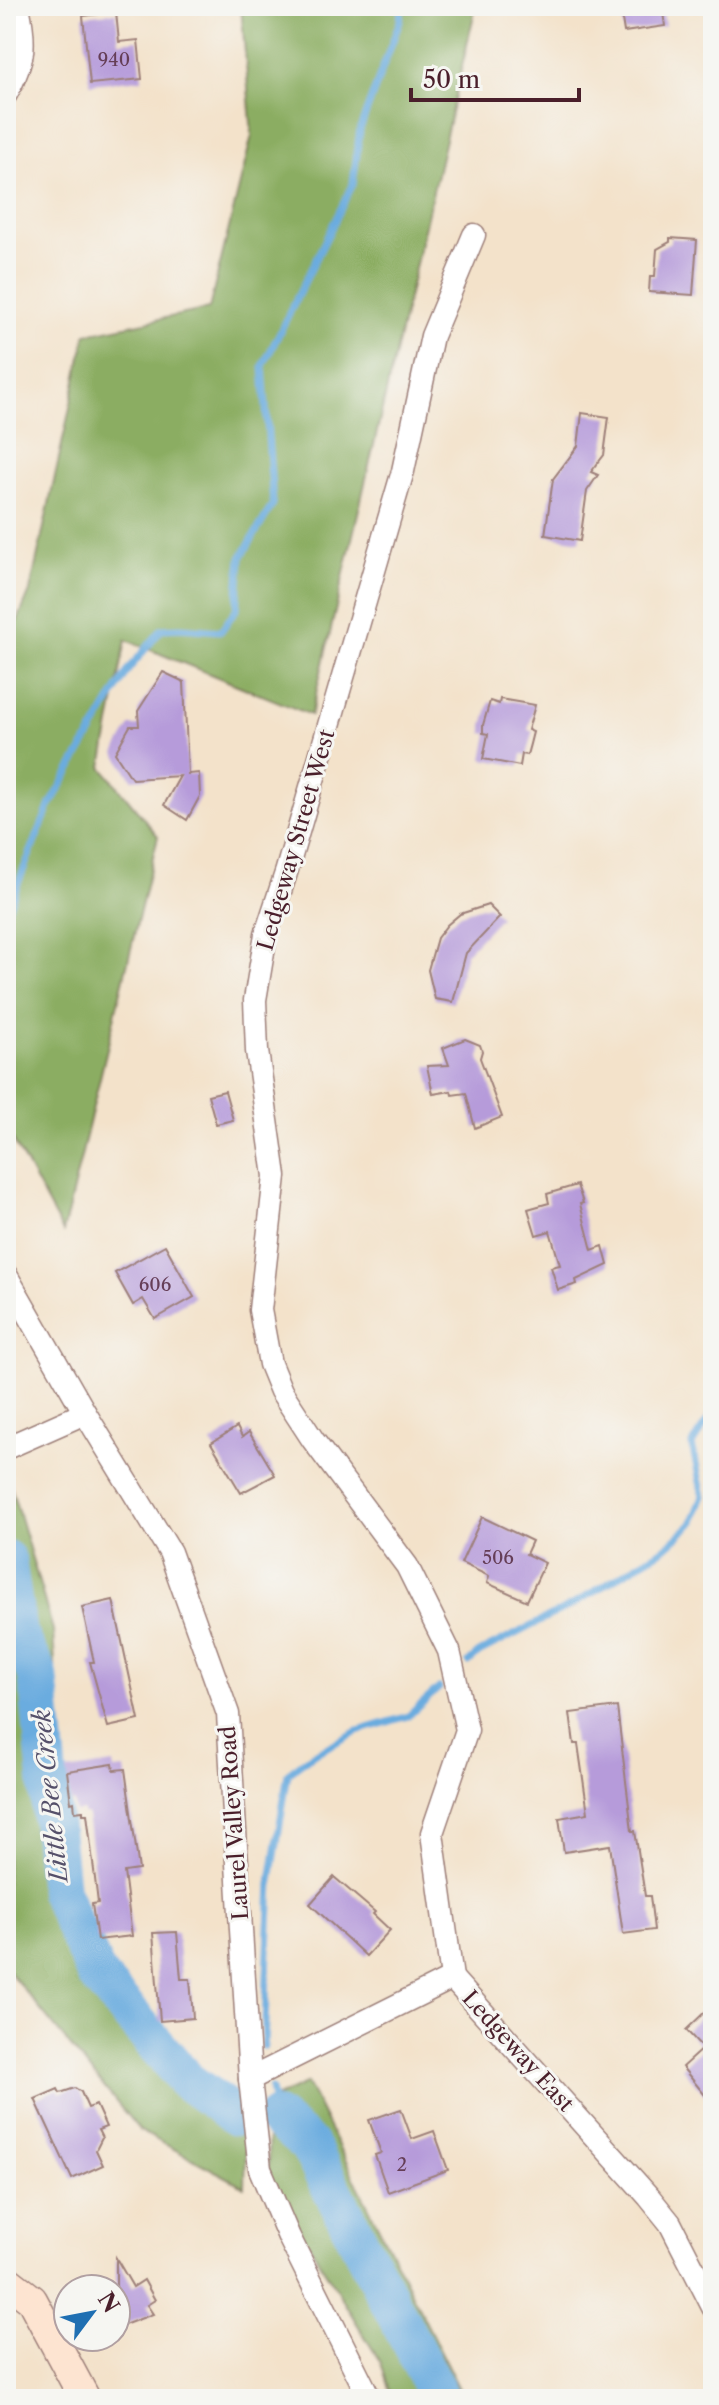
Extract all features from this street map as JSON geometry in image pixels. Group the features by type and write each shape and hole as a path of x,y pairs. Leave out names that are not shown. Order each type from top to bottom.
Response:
{"street":[{"path":"6,94 19,72 24,38 18,6"},
{"name":"Ledgeway Street West","path":"452,1978 432,1833 467,1730 449,1651 420,1589 407,1566 305,1428 281,1391 270,1364 260,1310 275,1176 257,1051 255,1000 266,934 403,471 432,336 474,235"},
{"name":"Laurel Valley Road","path":"6,1275 170,1552 228,1714 250,2079 260,2169 289,2237 370,2399"},
{"path":"6,1448 85,1413"},
{"name":"Ledgeway East","path":"250,2079 452,1978 670,2223 713,2307"},
{"path":"6,2280 32,2300 85,2399"}],"green space":[{"path":"241,6 476,6 311,715 126,640 102,767 158,836 63,1232 6,1127 6,649 30,591 86,334 209,309 252,135"},
{"path":"9,1480 53,1630 68,1894 104,1968 224,2110 247,2111 245,2187 140,2131 6,1968 6,1481"},
{"path":"307,2083 464,2399 392,2399 381,2363 268,2177 269,2101"}],"building":[{"path":"620,6 662,6 665,26 624,32"},
{"path":"116,12 119,42 138,40 142,79 90,84 83,16"},
{"path":"670,238 697,240 693,295 649,292 650,276 655,276 657,249 670,242"},
{"path":"582,413 609,417 604,455 591,472 598,475 587,491 580,541 545,535 553,479 578,446"},
{"path":"163,672 184,682 188,774 199,773 200,796 187,820 164,805 180,776 132,779 115,753 130,726 139,726 138,711"},
{"path":"500,699 535,705 528,730 533,732 527,755 522,754 520,766 483,759 488,734 483,733 483,725 490,701 499,704"},
{"path":"488,905 500,917 466,953 453,1002 435,999 428,970 437,938 460,914"},
{"path":"465,1039 480,1045 480,1058 502,1117 475,1128 466,1093 452,1095 451,1091 433,1094 427,1066 449,1065 443,1048"},
{"path":"225,1091 233,1120 216,1124 208,1095"},
{"path":"577,1185 592,1250 603,1246 608,1265 576,1280 577,1284 558,1290 551,1267 560,1265 550,1231 536,1235 528,1209 549,1203 547,1194"},
{"path":"165,1245 194,1297 155,1319 143,1299 133,1305 115,1273"},
{"path":"237,1427 242,1437 249,1432 275,1475 241,1493 211,1443"},
{"path":"482,1517 532,1541 526,1554 545,1563 527,1601 487,1583 489,1576 461,1563"},
{"path":"113,1600 139,1720 108,1727 90,1662 94,1662 82,1607"},
{"path":"617,1707 632,1831 635,1831 645,1896 650,1896 654,1930 623,1934 610,1845 564,1852 559,1818 588,1813 570,1713"},
{"path":"113,1764 114,1770 125,1769 139,1870 124,1872 132,1936 97,1940 92,1904 98,1903 87,1814 75,1812 67,1771"},
{"path":"334,1877 375,1912 373,1914 390,1930 366,1956 310,1904"},
{"path":"177,1932 181,1979 190,1979 193,2018 160,2021 153,1933"},
{"path":"713,2004 713,2105 682,2067 703,2048 686,2030"},
{"path":"75,2088 81,2092 88,2108 96,2105 106,2127 98,2130 102,2138 96,2150 103,2165 72,2179 35,2099 58,2089 60,2093"},
{"path":"401,2109 412,2139 434,2131 448,2170 388,2192 375,2155 381,2153 369,2120"},
{"path":"116,2258 125,2273 116,2273"},
{"path":"144,2280 155,2300 147,2305 153,2314 132,2322 132,2285"}],"waterway":[{"path":"6,913 49,807 129,669 162,629 221,631 237,608 241,558 273,504 263,366 353,184 360,129 400,21 402,6"},
{"path":"469,1662 479,1653 574,1604 665,1548 692,1524 703,1496 692,1445 713,1411"},
{"name":"Little Bee Creek","path":"6,1560 17,1634 38,1675 59,1891 96,1974 187,2081 236,2116"},
{"name":"Little Bee Creek","path":"6,1614 14,1613"},
{"path":"264,2046 271,1881 288,1773 312,1755 358,1731 408,1716 439,1688"},
{"path":"271,2089 276,2118"},
{"name":"Little Bee Creek","path":"276,2118 309,2145 440,2399"}]}
